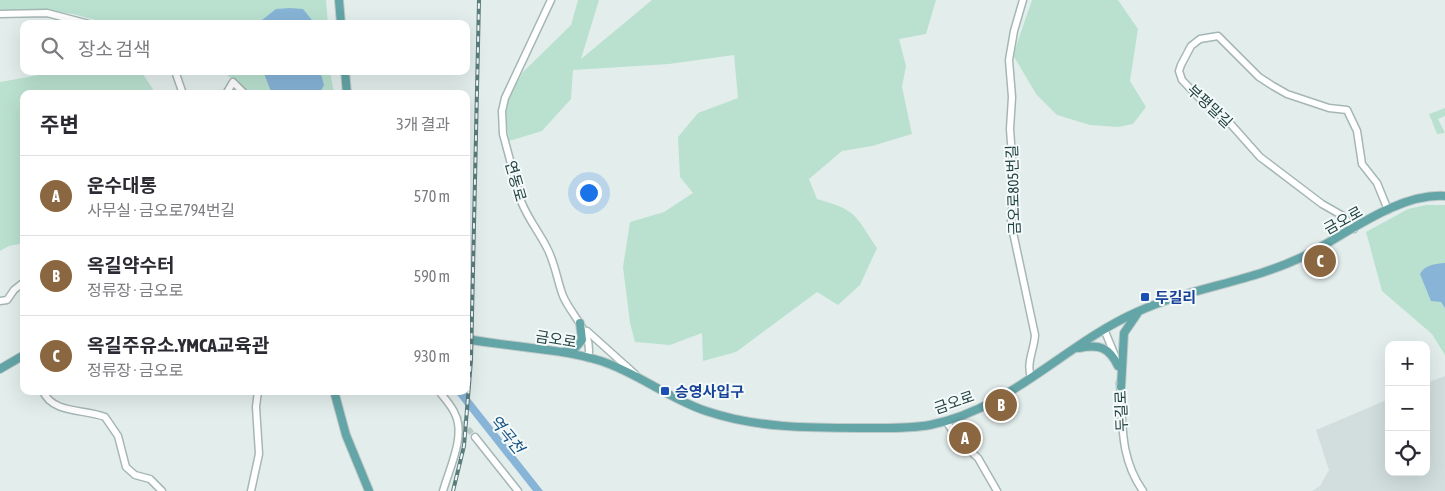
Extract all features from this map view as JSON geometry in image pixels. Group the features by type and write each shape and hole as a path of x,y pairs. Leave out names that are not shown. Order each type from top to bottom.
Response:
{"main road":[{"path":"339,0 341,20"},
{"path":"345,75 347,90"},
{"name":"금오로","path":"470,341 588,358 612,365 706,411 769,425 885,428 927,426 946,421 989,404 1104,329 1139,311 1296,260 1388,210 1417,198 1445,196"},
{"path":"1121,388 1124,333 1139,311"},
{"path":"560,353 576,348 580,344 583,335 580,323"},
{"path":"1074,349 1101,346 1110,352 1118,366"},
{"path":"0,369 20,357"},
{"path":"335,395 346,435 369,491"}],"street":[{"name":"연동로","path":"551,0 505,98 501,123 516,184 526,214 547,248 564,296 589,342 588,358"},
{"name":"금오로805번길","path":"1023,0 1014,31 1009,60 1012,84 1010,129 1014,184 1011,223 1035,335 1034,346 1028,362 1031,378"},
{"path":"0,14 47,13 74,20"},
{"name":"부평말길","path":"1354,229 1343,216 1322,204 1260,157 1228,121 1205,104 1182,80 1179,71 1183,59 1195,42 1218,36 1259,77 1273,86 1287,94 1329,108 1347,110 1357,131 1362,164 1378,183 1388,210"},
{"path":"177,75 182,90"},
{"path":"228,90 232,82 241,90"},
{"path":"0,301 7,300 20,285"},
{"path":"580,323 610,353 648,384"},
{"name":"두길로","path":"1104,329 1118,366 1124,450 1132,472 1143,491"},
{"path":"44,395 45,398 56,406 106,417 118,436 126,467 135,475 150,478 162,491"},
{"path":"251,491 259,454 256,407 258,395"},
{"path":"442,395 456,415 458,431 457,444 442,491"},
{"path":"946,421 958,441 978,458 997,491"},
{"path":"475,437 518,491"}],"shaded area":[{"path":"1445,376 1445,491 1312,491 1320,486 1329,470 1316,430 1385,401 1385,476 1430,476 1430,382"}],"green space":[{"path":"0,0 326,0 328,20 96,20 45,10 0,11"},
{"path":"578,0 599,0 581,59 652,0 936,0 926,34 899,39 906,66 902,87 912,134 872,146 842,151 809,179 817,199 840,207 854,215 877,248 860,285 838,305 817,292 736,352 703,361 702,333 670,345 635,342 630,323 623,267 630,222 664,212 693,193 680,177 678,137 698,113 738,98 734,55 669,64 573,70 571,99 542,131 509,141 505,112 510,95 523,72 571,25"},
{"path":"1032,0 1118,0 1138,29 1130,81 1146,107 1133,124 1118,127 1090,125 1057,115 1036,94 1013,55"},
{"path":"39,75 144,75 153,90 20,90 20,244 9,246 0,251 0,82"},
{"path":"227,75 331,75 333,90 246,90"},
{"path":"1445,108 1445,116 1438,119 1445,133 1437,134 1429,114"},
{"path":"1426,205 1445,205 1445,355 1432,334 1382,291 1366,232 1408,209"}],"water":[{"path":"276,9 303,9 312,20 262,20"},
{"path":"265,75 321,75 324,85 321,90 270,90"},
{"path":"1445,263 1445,308 1441,302 1431,301 1420,274 1428,266"},
{"path":"457,395 467,395 543,491 533,491"}],"tunnel":[{"path":"456,415 475,437"}],"railway":[{"path":"470,372 479,0"},
{"path":"453,491 464,446 468,395"}],"place":[{"name":"옥길주유소.YMCA교육관","path":"1320,261"},
{"name":"두길리","path":"1145,297"},
{"name":"승영사입구","path":"665,391"},
{"name":"옥길약수터","path":"1001,405"},
{"name":"운수대통","path":"965,438"}],"water label":[{"name":"역곡천","path":"507,434"}]}
